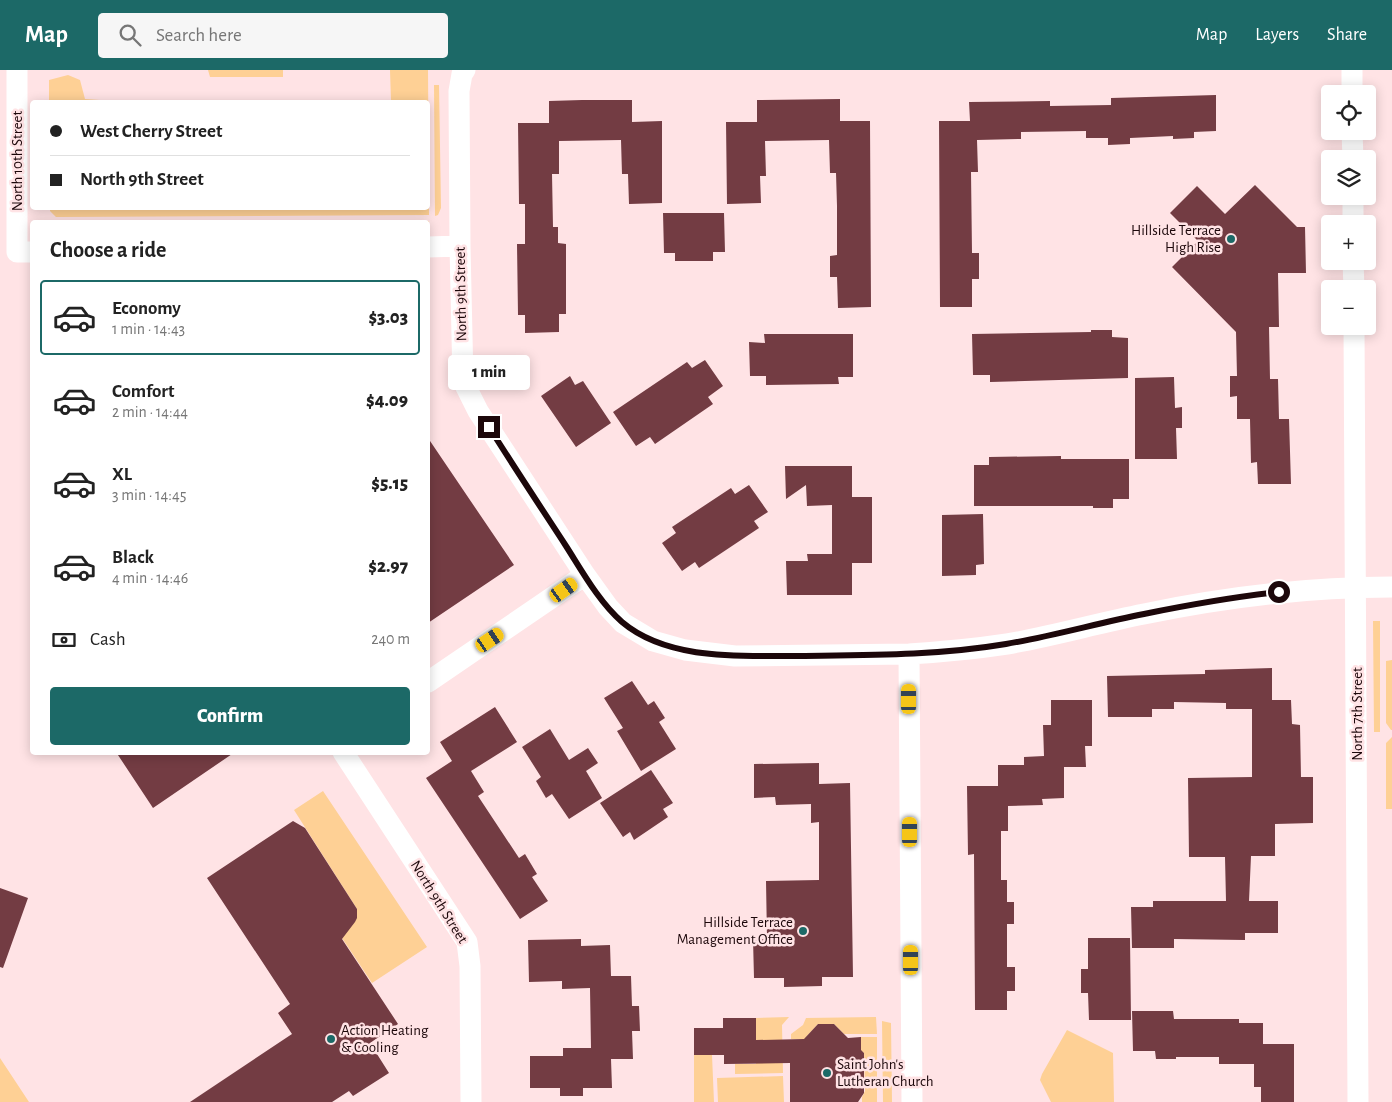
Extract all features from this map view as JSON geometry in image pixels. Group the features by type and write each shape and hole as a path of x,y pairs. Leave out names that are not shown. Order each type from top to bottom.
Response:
{"street":[{"name":"North 10th Street","path":"17,70 25,252"},
{"name":"North 9th Street","path":"465,70 462,74 459,91 463,381 478,411 608,607 623,623 653,641 685,650 735,656 908,654 1007,644 1143,614 1243,596 1296,590 1392,587"},
{"path":"1352,70 1352,85"},
{"path":"430,247 460,246"},
{"name":"North 7th Street","path":"1354,335 1358,1102"},
{"path":"430,681 585,575"},
{"path":"908,654 912,1102"},
{"name":"North 9th Street","path":"345,755 467,942 470,966 471,1102"}],"shaded area":[{"path":"208,70 283,70 283,77 210,77"},
{"path":"390,70 428,70 428,100 391,100"},
{"path":"68,75 80,80 85,99 100,100 49,100 49,80"},
{"path":"434,85 439,85 441,208 438,215 435,216"},
{"path":"429,210 429,215 56,217 50,211"},
{"path":"1373,621 1380,621 1380,732 1374,732"},
{"path":"1392,660 1391,730 1386,723 1386,661"},
{"path":"1392,737 1392,809 1386,809 1386,743"},
{"path":"323,791 427,947 372,983 340,935 357,909 294,810"},
{"path":"789,1017 782,1025 783,1073 735,1074 735,1064 756,1064 756,1018"},
{"path":"876,1017 877,1034 844,1034 834,1024 818,1024 806,1039 791,1039 791,1034 803,1025 806,1018"},
{"path":"882,1021 891,1023 892,1102 883,1102"},
{"path":"1067,1030 1113,1053 1114,1102 1051,1102 1040,1080"},
{"path":"861,1037 877,1037 877,1102 862,1102 865,1091 864,1053 861,1051"},
{"path":"694,1055 712,1055 714,1102 694,1102"},
{"path":"0,1058 29,1102 0,1102"},
{"path":"783,1076 784,1102 718,1102 717,1078"}],"building":[{"path":"1216,95 1216,131 1194,132 1194,138 1173,139 1173,136 1130,138 1130,144 1108,145 1108,138 1086,138 1086,131 1021,132 1021,139 977,140 978,172 971,172 972,253 979,253 979,279 972,279 972,307 940,307 939,121 970,121 969,102 1050,101 1050,106 1111,105 1111,98"},
{"path":"840,99 840,121 870,121 871,307 838,308 837,277 830,277 830,256 837,255 837,206 836,173 830,173 829,140 765,141 766,176 760,176 761,203 727,204 726,122 757,122 757,100"},
{"path":"632,100 632,122 662,121 662,203 629,204 628,174 622,174 621,140 559,141 559,174 552,174 553,227 558,227 558,243 566,244 566,314 559,314 559,332 525,333 525,315 518,315 517,244 525,244 525,204 519,204 518,123 549,123 549,101"},
{"path":"1255,185 1297,227 1305,227 1306,273 1278,273 1279,327 1269,327 1270,379 1278,379 1279,419 1289,419 1291,484 1258,484 1257,462 1251,463 1250,419 1237,419 1237,396 1230,397 1230,376 1237,376 1236,332 1172,267 1198,241 1170,213 1197,186 1225,214"},
{"path":"663,213 724,213 725,252 713,252 713,261 675,261 675,253 664,253"},
{"path":"1091,330 1112,330 1112,337 1128,338 1128,378 990,382 990,375 973,375 972,334 1091,332"},
{"path":"764,334 853,334 853,377 838,377 839,384 766,385 766,376 750,376 749,342 765,343"},
{"path":"705,360 723,386 708,397 713,404 655,444 650,437 636,446 613,412 687,362 692,368"},
{"path":"570,376 575,385 583,381 611,423 576,447 541,396"},
{"path":"1174,377 1175,408 1182,407 1182,428 1176,428 1177,459 1135,459 1135,378"},
{"path":"430,441 514,565 430,622"},
{"path":"1061,456 1061,459 1129,459 1129,499 1113,499 1113,508 1093,508 1093,506 974,506 974,465 989,465 989,457"},
{"path":"785,466 852,466 852,497 872,497 872,563 852,563 852,595 787,595 786,561 808,561 807,554 832,554 832,505 807,506 806,485 786,499"},
{"path":"749,485 768,512 754,521 759,528 699,568 695,562 682,571 662,543 676,533 672,527 731,488 735,494"},
{"path":"983,514 984,564 976,565 976,575 942,576 942,515"},
{"path":"1272,668 1272,700 1291,700 1292,724 1300,725 1301,777 1313,777 1313,823 1275,824 1275,856 1251,856 1249,901 1278,901 1278,933 1245,933 1245,940 1174,939 1174,948 1132,948 1131,907 1153,907 1153,901 1226,901 1225,857 1189,857 1188,778 1252,777 1252,709 1226,709 1226,703 1174,702 1174,709 1152,709 1152,717 1108,717 1107,676 1205,674 1205,670"},
{"path":"632,681 648,705 654,701 665,718 659,722 676,749 641,771 617,731 623,728 604,698"},
{"path":"1051,700 1092,700 1092,746 1085,746 1086,767 1064,767 1064,798 1042,799 1043,805 1008,806 1008,831 1001,831 1001,880 1007,880 1007,902 1014,902 1014,924 1007,924 1007,967 1015,967 1015,991 1007,991 1007,1010 975,1010 974,854 968,855 967,786 998,786 998,765 1024,765 1024,757 1044,756 1043,725 1051,725"},
{"path":"495,707 517,742 471,771 484,792 478,796 519,858 525,854 537,874 532,877 548,901 520,919 426,778 452,761 440,742"},
{"path":"550,729 569,760 588,748 598,763 586,771 602,798 569,819 552,794 546,798 536,781 541,777 522,747"},
{"path":"118,755 231,755 153,808"},
{"path":"819,763 819,784 850,783 853,977 822,977 822,986 784,987 784,978 754,978 753,939 767,939 766,881 819,880 819,822 811,823 811,804 776,805 775,797 754,798 754,764"},
{"path":"651,770 673,803 663,809 668,817 634,840 630,832 623,837 600,803"},
{"path":"293,821 305,828 357,909 355,922 342,939 398,1024 370,1043 389,1073 353,1096 349,1091 332,1102 190,1102 292,1034 278,1013 290,1004 207,878"},
{"path":"0,888 28,898 3,968 0,967"},
{"path":"1088,938 1130,938 1131,1020 1089,1020 1088,993 1081,993 1081,969 1088,969"},
{"path":"581,939 581,946 610,945 611,976 631,976 632,1006 639,1006 640,1031 632,1031 633,1059 611,1059 612,1088 583,1088 583,1096 560,1096 560,1088 530,1088 530,1056 563,1056 563,1048 591,1048 590,988 562,989 562,981 529,982 528,940"},
{"path":"1132,1011 1173,1011 1174,1019 1239,1019 1239,1023 1263,1023 1263,1044 1294,1044 1294,1102 1261,1102 1261,1087 1254,1087 1254,1064 1219,1064 1219,1057 1156,1059 1155,1051 1133,1051"},
{"name":"Saint John's Lutheran Church","path":"723,1018 756,1018 756,1040 804,1039 818,1024 834,1024 848,1038 861,1037 861,1050 864,1053 864,1093 858,1102 790,1102 790,1063 724,1064 724,1055 694,1055 694,1028 723,1028"}],"place":[{"name":"Hillside Terrace High Rise","path":"1231,239"},
{"name":"Hillside Terrace Management Office","path":"803,931"},
{"name":"Action Heating & Cooling","path":"331,1039"},
{"name":"Saint John's Lutheran Church","path":"827,1073"}],"route":[{"path":"489,427 585,575 608,607 623,623 653,641 685,650 714,655 778,656 908,654 956,650 1007,644 1143,614 1243,596 1279,592"}]}
